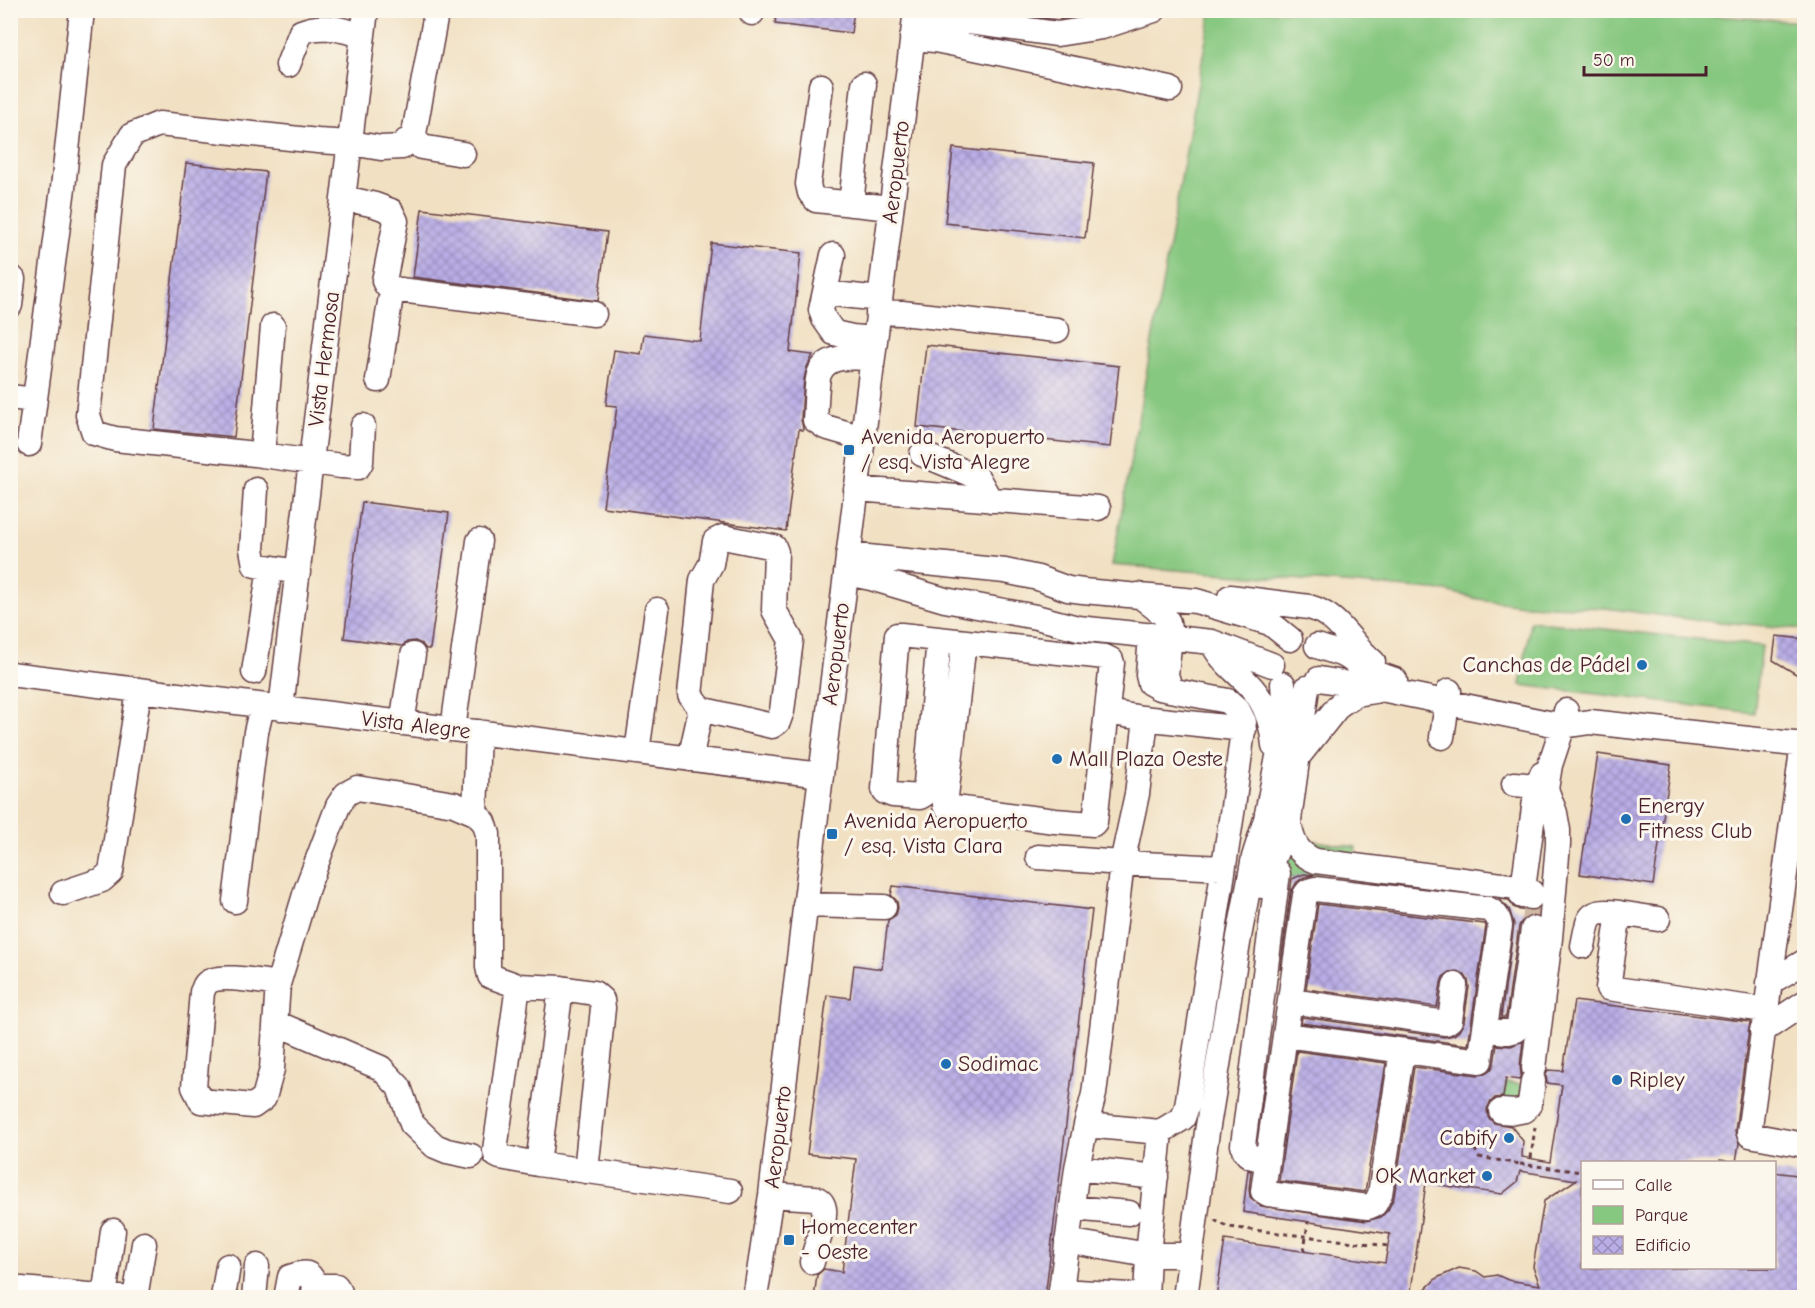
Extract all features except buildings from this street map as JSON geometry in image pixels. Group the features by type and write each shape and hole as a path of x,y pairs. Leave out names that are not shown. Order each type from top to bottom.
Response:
{"street":[{"path":"29,444 22,399 63,188 82,10"},
{"name":"Vista Hermosa","path":"235,901 256,732 271,707 298,572 366,10"},
{"path":"914,22 940,18 1057,34 1102,27 1154,10"},
{"path":"412,144 435,19"},
{"path":"914,22 935,40 1170,89"},
{"name":"Aeropuerto","path":"754,1298 771,1195 914,22"},
{"path":"288,65 301,32 308,29 317,26 363,35"},
{"path":"851,204 864,84"},
{"path":"821,86 808,184 810,193 816,200 891,208"},
{"path":"363,426 361,462 357,467 262,454 115,440 94,433 88,415 114,165 132,135 159,124 381,148 412,144 463,154"},
{"path":"344,198 390,211 396,221 384,280 392,289 594,314"},
{"path":"832,255 820,310 834,333 852,337 874,349"},
{"path":"10,276 13,279 10,305"},
{"path":"378,380 392,289"},
{"path":"825,293 902,313 1057,330"},
{"path":"262,454 273,326"},
{"path":"863,438 825,428 815,420 819,372 830,360 874,349"},
{"path":"922,454 976,477 990,500"},
{"path":"856,489 1098,508"},
{"path":"256,490 252,549 255,565 298,572"},
{"path":"690,759 700,709 690,695 690,681 702,580 711,564 715,542 723,537 774,547 776,552 774,610 791,640 783,711 778,722 772,726 700,709"},
{"path":"453,729 479,541"},
{"path":"847,564 1005,571 1038,578 1068,589 1196,601 1270,623 1290,639"},
{"path":"847,564 871,578 945,600 1036,617 1078,628 1212,642 1277,675 1294,689 1313,683 1390,685 1564,719 1804,745 1763,1021 1749,1134 1804,1145"},
{"path":"254,672 270,568"},
{"path":"1086,1125 1160,1132 1183,1118 1187,1106 1244,729 1244,722 1238,710 1228,701 1154,686 1148,679 1160,636 1168,622 1163,614 1140,596"},
{"path":"1196,601 1233,597 1321,610 1339,624 1390,685"},
{"path":"637,752 657,610"},
{"path":"939,639 925,794 920,797 889,794 884,789 897,635 901,634 1109,658 1112,663 1093,824 945,806 964,642"},
{"path":"1287,760 1282,736 1285,714 1272,658 1279,646 1290,639 1307,639 1317,646 1344,655 1390,685"},
{"path":"1212,642 1221,658 1262,701 1287,760"},
{"path":"1266,1159 1245,1153 1243,1144 1279,874 1266,846 1277,820 1287,760 1313,683 1322,673 1323,658 1317,646"},
{"path":"402,723 413,655"},
{"name":"Vista Alegre","path":"10,674 821,775"},
{"path":"1287,760 1339,705 1356,694 1390,685"},
{"path":"63,893 102,880 111,872 139,691"},
{"path":"1449,738 1455,698"},
{"path":"1106,716 1146,724 1244,729"},
{"path":"1277,820 1290,833 1296,847 1304,855 1316,861 1525,888 1531,892 1530,897 1533,786 1550,765 1564,719"},
{"path":"1146,724 1137,794 1122,863 1094,1094 1077,1168 1067,1241 1066,1294 1146,1297 1160,1132"},
{"path":"475,813 478,732"},
{"path":"1501,1111 1525,1110 1530,1103 1550,938 1558,830 1555,813 1533,786"},
{"path":"278,984 217,979 207,983 202,992 194,1087 201,1101 253,1106 264,1098 272,1069 278,984 307,888 338,806 346,794 357,788 453,804 475,813 484,822 488,834 488,967 490,976 518,986 561,988 594,993 602,1000 602,1020 586,1171"},
{"path":"1185,1298 1216,1076 1254,857 1277,820"},
{"path":"1038,857 1223,868"},
{"path":"1239,937 1279,874"},
{"path":"1285,1035 1480,1061 1500,926 1498,917 1488,909 1314,889 1305,895 1266,1159 1263,1191 1268,1194 1368,1207 1375,1204 1380,1194 1402,1051"},
{"path":"805,905 884,907"},
{"path":"1583,946 1588,922 1592,915 1603,911 1658,919"},
{"path":"1619,913 1608,988 1763,1021 1804,1003"},
{"path":"1485,1030 1508,1032 1516,1029 1519,1024 1533,929"},
{"path":"1769,983 1804,962"},
{"path":"1290,1001 1446,1023 1450,1020 1455,985"},
{"path":"518,986 496,1155 538,1164 730,1191"},
{"path":"538,1164 561,988"},
{"path":"276,1023 381,1068 399,1087 412,1124 435,1146 471,1156"},
{"path":"1077,1168 1156,1177"},
{"path":"771,1195 815,1198 821,1201 824,1209 823,1220 812,1262"},
{"path":"1072,1208 1129,1213"},
{"path":"10,1288 110,1297 113,1232"},
{"path":"1067,1241 1148,1255 1190,1255"},
{"path":"135,1298 144,1244"},
{"path":"223,1298 228,1266"},
{"path":"254,1298 257,1266"},
{"path":"286,1298 290,1277 308,1274 313,1278 314,1292 336,1286 340,1292 340,1298"}],"path":[{"path":"1468,1143 1473,1146 1479,1157 1581,1172"},
{"path":"1196,1207 1218,1210 1216,1221 1228,1227 1388,1246"},
{"path":"1304,1251 1308,1222"}],"green space":[{"path":"1211,11 1645,11 1804,22 1804,629 1696,620 1605,608 1523,605 1478,599 1446,591 1112,565"},
{"name":"Canchas de Pádel","path":"1530,621 1762,646 1754,713 1521,685"},
{"path":"1300,839 1356,847 1354,864 1314,857"},
{"path":"1291,850 1319,866 1318,876 1304,874 1291,879 1281,865"},
{"path":"1506,1082 1526,1085 1523,1101 1502,1105"}],"tunnel":[{"path":"1533,929 1537,898"}],"place":[{"name":"Avenida Aeropuerto / esq. Vista Alegre","path":"849,450"},
{"name":"Canchas de Pádel","path":"1642,665"},
{"name":"Mall Plaza Oeste","path":"1057,759"},
{"name":"Energy Fitness Club","path":"1626,819"},
{"name":"Avenida Aeropuerto / esq. Vista Clara","path":"832,834"},
{"name":"Sodimac","path":"946,1064"},
{"name":"Ripley","path":"1617,1080"},
{"name":"Cabify","path":"1509,1138"},
{"name":"OK Market","path":"1487,1176"},
{"name":"Homecenter - Oeste","path":"789,1240"}]}
